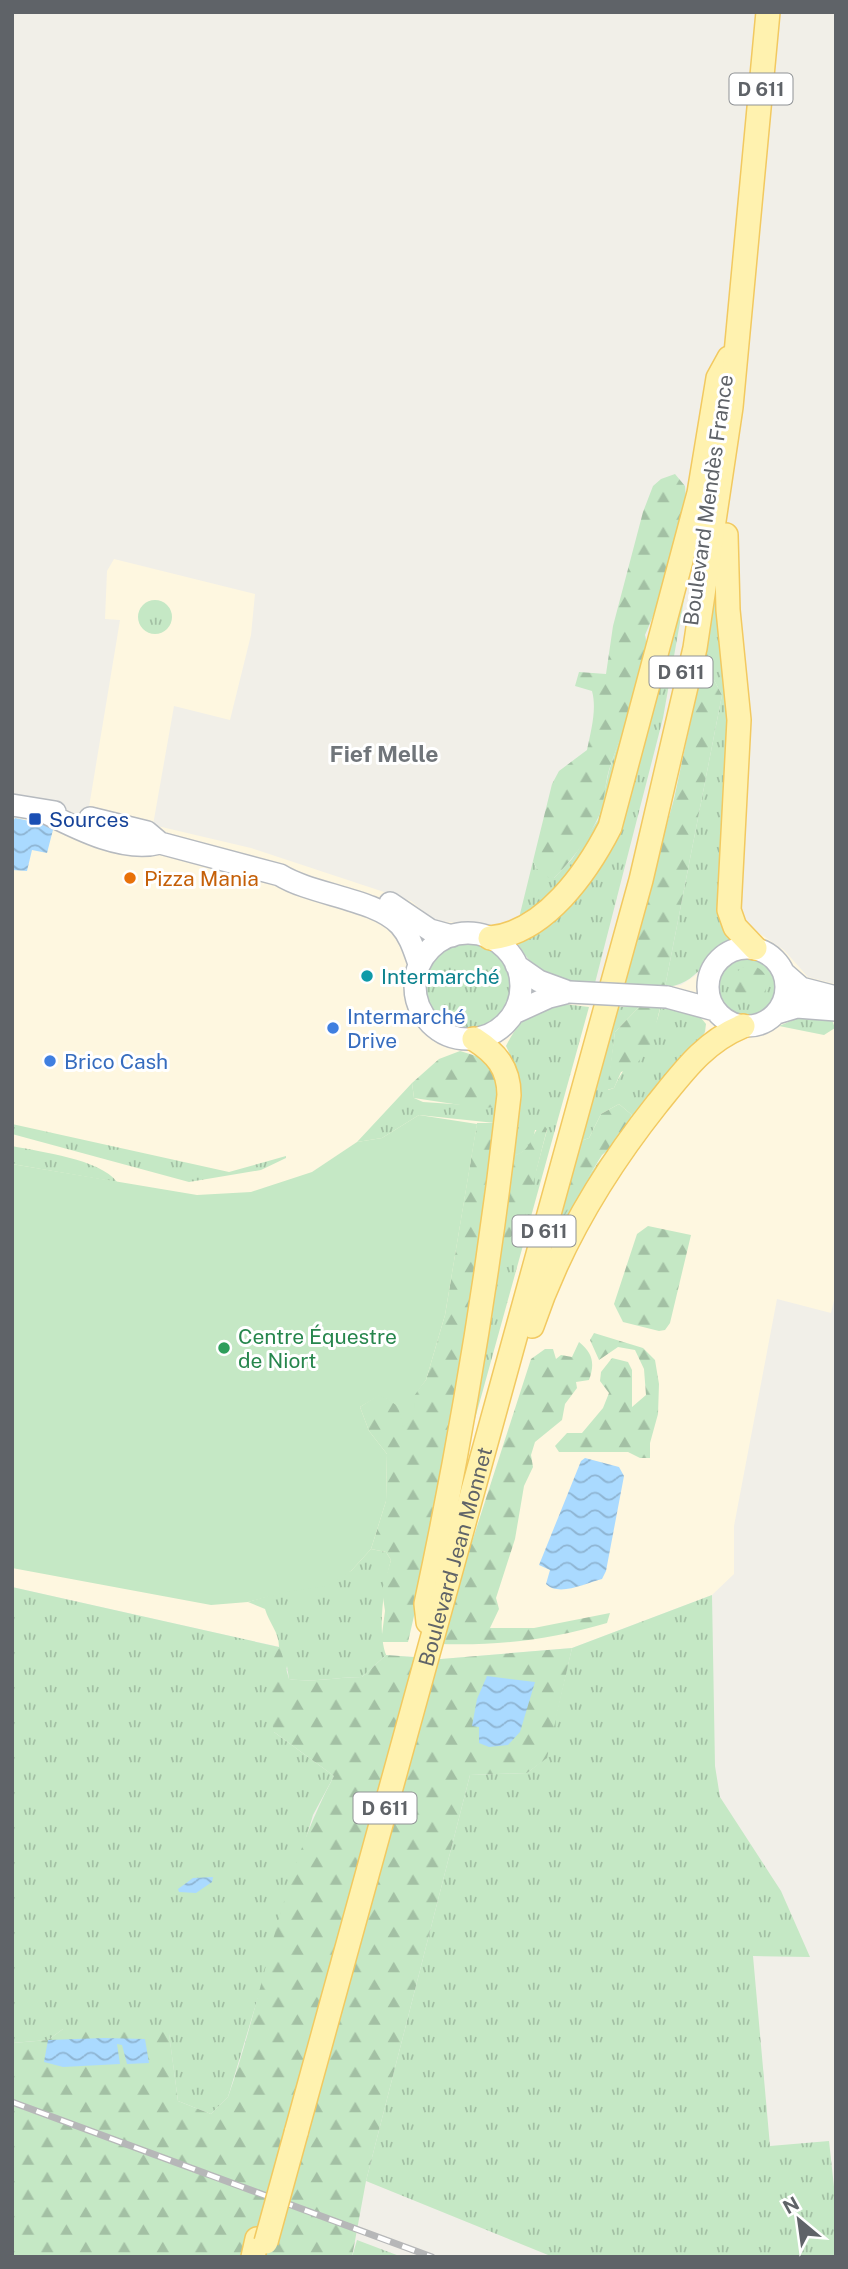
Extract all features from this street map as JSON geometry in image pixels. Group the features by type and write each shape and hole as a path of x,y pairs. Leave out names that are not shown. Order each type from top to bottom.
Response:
{"main road":[{"name":"Boulevard Mendès France","path":"609,979 686,646 711,497 729,358 760,12"},
{"name":"Boulevard Mendès France","path":"609,979 641,880 695,648 732,407 768,12"},
{"path":"490,938 510,936 558,900 584,870 610,827 699,493 718,378 729,358"},
{"path":"732,407 737,413 727,501 725,552 739,720 729,910 735,927 755,948 773,957 785,974 801,988 836,997"},
{"path":"12,805 42,811 84,831 143,848 160,843 280,875 311,876 376,897 398,907 430,930 452,936"},
{"path":"280,875 295,884 393,919 407,933 419,964 416,997 426,1019 445,1034 474,1039 499,1060 509,1082 480,1309 426,1604 428,1622"},
{"path":"419,964 434,946 452,936 471,933 490,938 506,949 516,965 521,988 514,1013"},
{"path":"667,997 691,989 710,975 727,953 755,948"},
{"path":"516,965 539,981 569,992"},
{"path":"777,1013 785,999 785,974"},
{"path":"710,975 708,993 715,1010 727,1021 743,1026"},
{"name":"Boulevard Jean Monnet","path":"292,2132 476,1483 609,979"},
{"name":"Boulevard Jean Monnet","path":"292,2132 428,1622 609,979"},
{"path":"474,1039 498,1030 514,1013 549,997 569,992 667,997 715,1010"},
{"path":"476,1483 485,1473 546,1289 583,1209 623,1147 692,1060 712,1042 743,1026 765,1022 777,1013 797,1007 836,1010"},
{"name":"D 611","path":"260,2249 292,2132"}],"shaded area":[{"path":"114,559 255,594 251,635 230,720 174,706 153,825 251,848 411,901 435,921 483,924 516,940 526,958 595,983 665,987 681,985 696,975 715,950 753,929 784,950 808,977 836,984 836,1292 831,1313 777,1299 734,1526 734,1574 712,1595 572,1648 441,1659 280,1647 12,1587 12,811 86,825 120,620 105,619 107,571"}],"green space":[{"path":"675,474 685,486 686,499 665,588 645,635 644,663 609,770 601,810 592,830 572,858 554,878 547,877 533,861 552,784 559,771 587,750 593,720 592,691 575,686 579,672 606,674 613,626 643,512 653,486 661,479"},
{"path":"695,538 663,718 595,983 548,975 531,962 516,940 587,875"},
{"path":"720,560 730,682 722,923 731,939 694,976 665,987 722,695 714,680 701,673"},
{"path":"155,600 167,605 172,617 167,629 155,634 143,629 138,617 143,605"},
{"path":"701,673 714,680 722,695 665,987 622,984 674,799"},
{"path":"638,683 613,784 589,843 572,870 549,895 519,918 533,861 536,868 554,878 572,859 598,820 609,771"},
{"path":"468,940 485,944 500,953 509,968 513,985 509,1002 500,1017 485,1026 468,1030 451,1026 436,1017 427,1002 423,985 427,968 436,953 451,944"},
{"path":"742,957 754,957 770,966 777,976 777,1000 770,1010 754,1019 742,1019 731,1014 722,1005 717,994 717,982 722,971 731,962"},
{"path":"750,966 762,971 767,983 762,995 750,1000 738,995 733,983 738,971"},
{"path":"564,1004 589,1007 465,1455 500,1236 536,1171 547,1130 535,1130 528,1148 511,1156 516,1087 512,1060 506,1046 523,1021 543,1010"},
{"path":"617,1007 639,1007 615,1032 608,1090 614,1088 653,1030 660,1008 697,1013 706,1024 705,1032 529,1310 558,1219 632,1115 619,1104 601,1114 589,1138 578,1142"},
{"path":"639,1007 660,1008 652,1042 634,1068 621,1072 614,1088 607,1090 615,1032"},
{"path":"803,1016 832,1020 835,1028 824,1035 779,1026"},
{"path":"460,1051 486,1059 498,1084 497,1107 480,1108 414,1098 412,1083 439,1059"},
{"path":"412,1083 414,1098 423,1102 497,1107 495,1123 419,1115 382,1138 357,1142"},
{"path":"619,1104 632,1115 610,1148 602,1155 561,1221 558,1219 578,1142 589,1138 601,1114"},
{"name":"Centre Équestre de Niort","path":"419,1115 477,1124 445,1315 426,1380 414,1396 415,1416 403,1427 398,1406 380,1395 360,1407 369,1431 387,1454 386,1501 371,1549 351,1571 327,1586 285,1592 248,1602 211,1605 12,1568 12,1164 197,1195 251,1192 312,1172 357,1142 382,1138"},
{"path":"477,1123 495,1123 450,1460 408,1642 381,1642 385,1611 382,1590 391,1560 386,1552 371,1549 386,1501 387,1454 369,1431 360,1407 380,1394 414,1416 413,1396 426,1380 445,1315"},
{"path":"542,1123 547,1129 522,1227 507,1240 500,1236 511,1156 527,1147"},
{"path":"12,1124 229,1172 286,1158 261,1170 189,1182 12,1134"},
{"path":"12,1146 84,1162 109,1174 117,1182 12,1164"},
{"path":"648,1226 691,1235 670,1323 665,1330 659,1331 623,1322 614,1304 637,1234"},
{"path":"594,1333 643,1348 655,1360 659,1384 658,1414 650,1443 650,1458 640,1458 628,1452 559,1452 555,1446 567,1433 582,1433 603,1408 609,1393 600,1381 601,1372 612,1358 628,1362 632,1370 632,1407 646,1395 644,1369 635,1350 618,1347 599,1360 590,1340"},
{"path":"579,1342 590,1355 591,1374 589,1380 576,1382 577,1388 565,1404 562,1420 535,1442 531,1455 533,1467 524,1486 515,1539 496,1598 499,1609 490,1628 534,1628 610,1613 607,1623 523,1641 439,1644 531,1359 545,1349 553,1349 556,1359 561,1355 572,1357"},
{"path":"371,1549 386,1552 391,1560 382,1621 386,1655 362,1677 289,1679 287,1666 274,1732 334,1776 313,1815 228,2097 211,2114 178,2101 169,2034 63,2029 48,2040 12,2043 12,1587 279,1647 265,1609 248,1602 351,1571"},
{"path":"712,1595 715,1766 720,1797 781,1891 810,1957 753,1956 770,2146 829,2141 836,2205 836,2257 553,2257 366,2181 470,1775 527,1773 546,1758 572,1648"},
{"path":"280,1647 289,1679 307,1680 362,1677 386,1655 441,1659 572,1648 547,1758 527,1773 470,1775 366,2181 352,2257 12,2257 12,2043 48,2040 63,2029 158,2028 169,2033 178,2101 211,2114 228,2097 286,1894 315,1814 334,1776 274,1732 268,1688 271,1666"},
{"path":"357,2240 402,2257 352,2257"}],"water":[{"path":"15,818 54,826 47,853 32,850 27,871 12,870 12,823"},
{"path":"585,1458 619,1467 624,1476 606,1571 602,1579 573,1588 551,1588 546,1584 550,1570 539,1565 581,1461"},
{"path":"487,1676 535,1682 520,1732 508,1745 489,1747 479,1743 479,1727 472,1726 477,1699"},
{"path":"213,1877 212,1882 196,1893 179,1892 178,1889 193,1878"},
{"path":"145,2039 149,2063 127,2064 122,2045 117,2044 120,2064 63,2067 44,2062 48,2040"}],"railway":[{"path":"12,2102 432,2257"}],"place":[{"name":"Sources","path":"35,819"},
{"name":"Pizza Mania","path":"130,878"},
{"name":"Intermarché","path":"367,976"},
{"name":"Intermarché Drive","path":"333,1028"},
{"name":"Brico Cash","path":"50,1061"},
{"name":"Centre Équestre de Niort","path":"224,1348"}],"district":[{"name":"Fief Melle","path":"384,753"}]}
